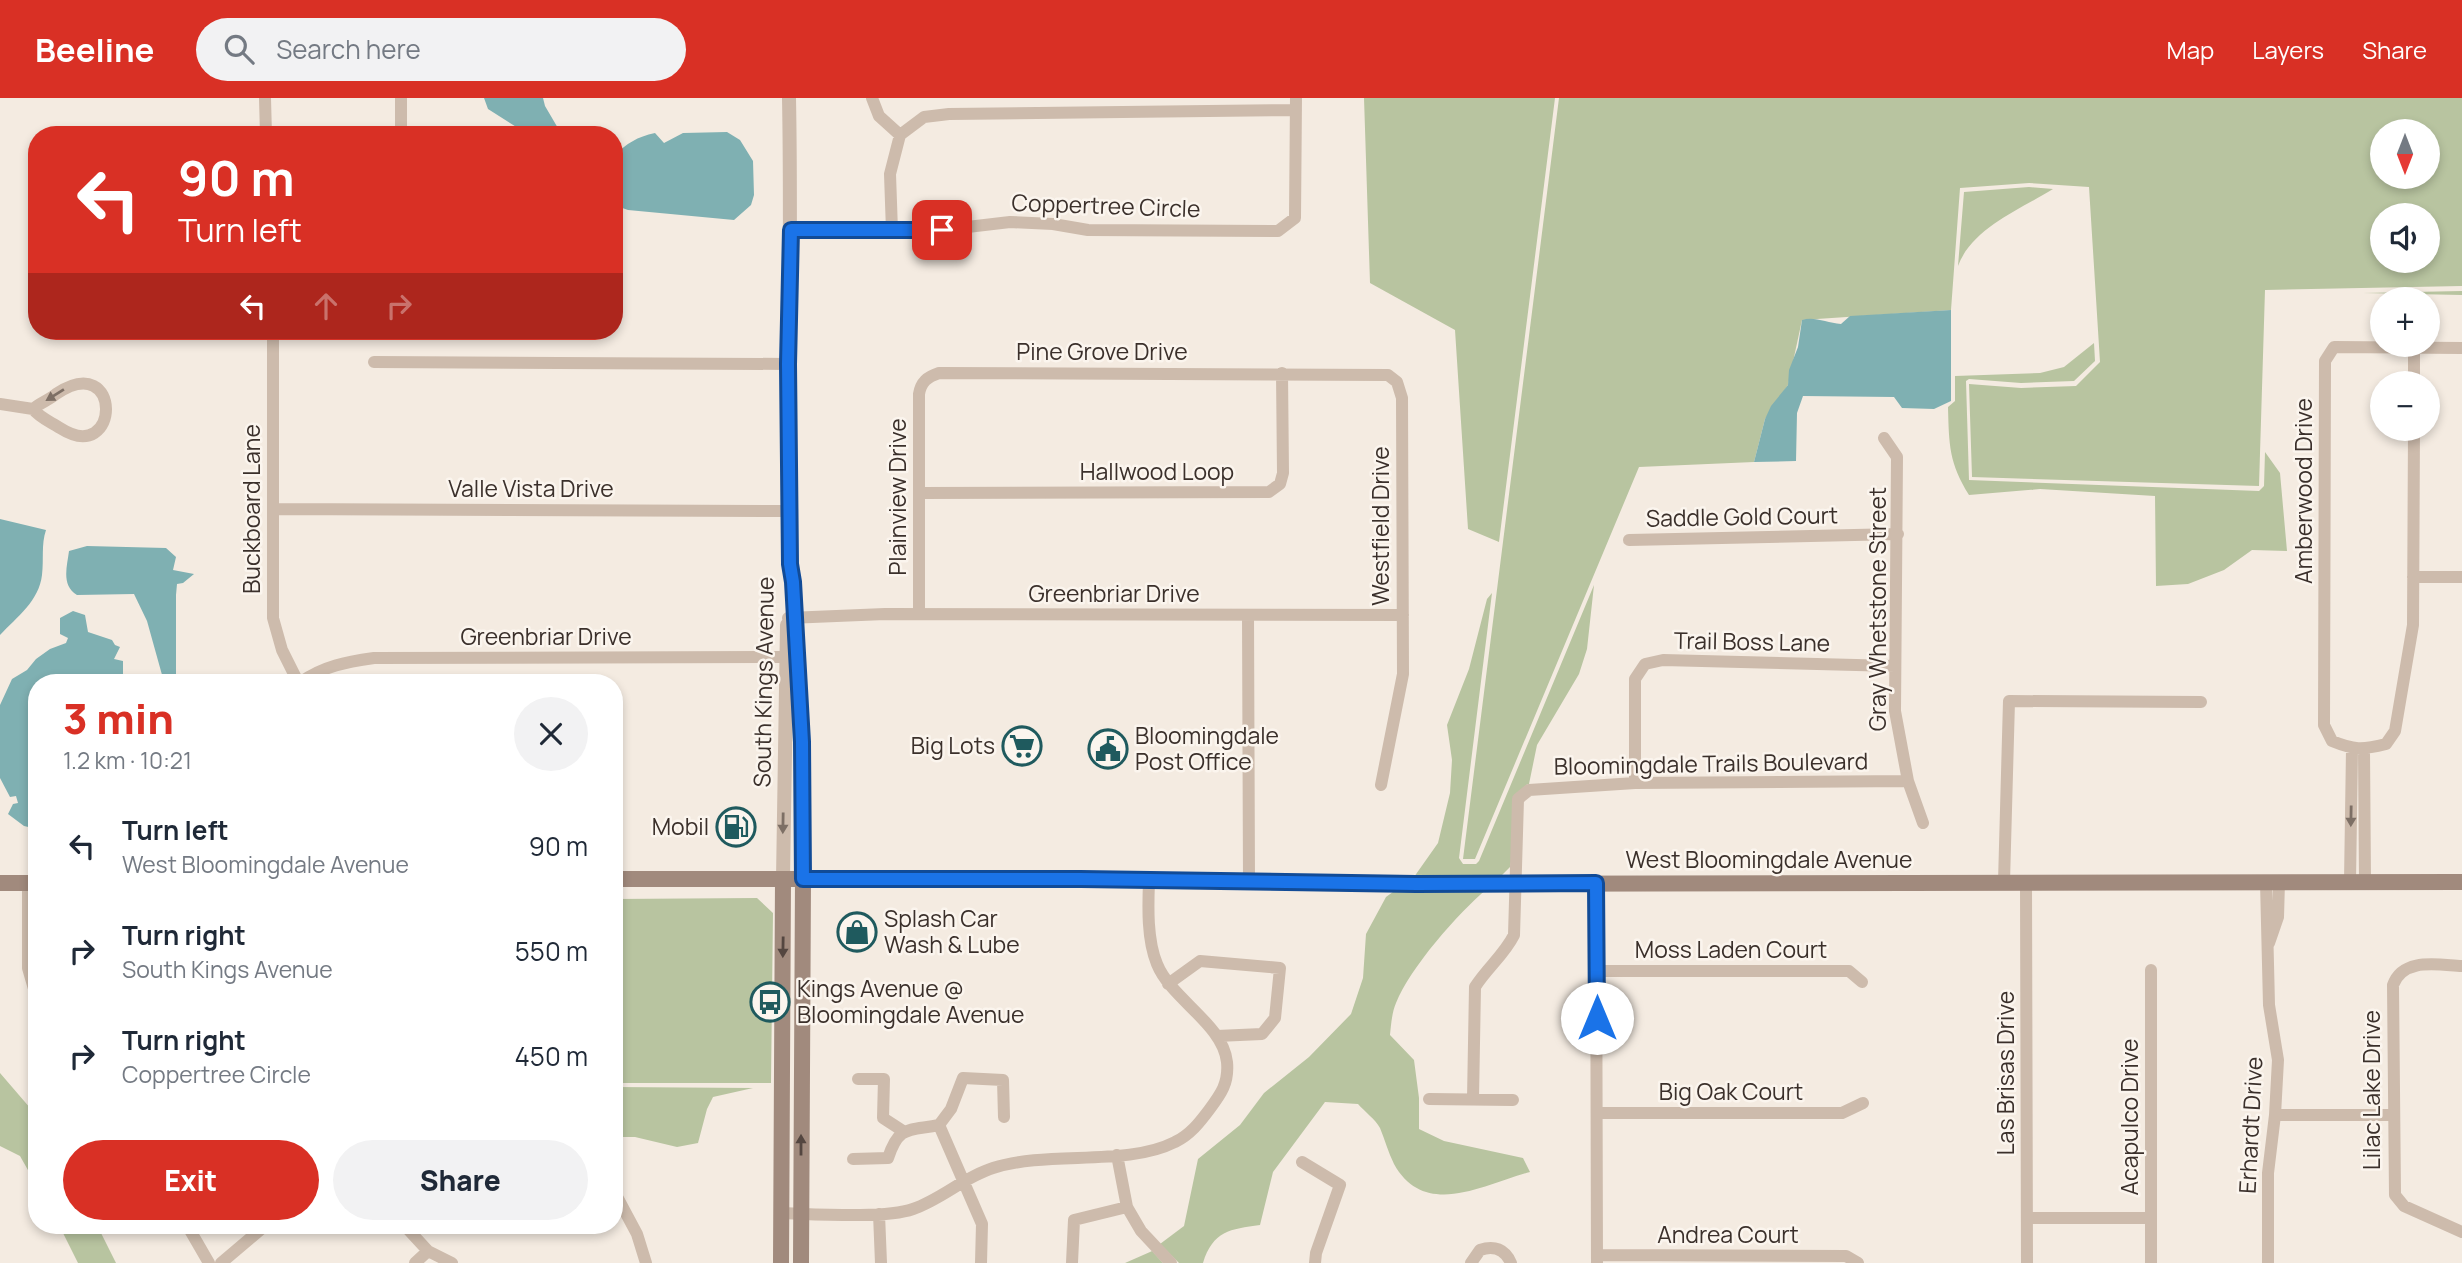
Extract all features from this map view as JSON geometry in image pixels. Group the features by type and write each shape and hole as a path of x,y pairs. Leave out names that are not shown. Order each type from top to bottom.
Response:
{"main road":[{"name":"West Bloomingdale Avenue","path":"623,879 1416,884 2462,882"},
{"name":"South Kings Avenue","path":"781,1263 783,879"},
{"name":"South Kings Avenue","path":"801,1263 803,879"},
{"path":"0,883 28,883"}],"street":[{"path":"265,98 265,126"},
{"path":"401,98 401,126"},
{"name":"South Kings Avenue","path":"783,879 792,657 788,364 791,230 789,98"},
{"path":"872,98 879,116 900,135"},
{"path":"892,231 890,174 900,135 924,117 949,114 1296,104"},
{"name":"Coppertree Circle","path":"791,230 942,230 1010,222 1053,224 1088,230 1278,231 1296,218 1296,104"},
{"name":"Buckboard Lane","path":"272,340 273,618 282,650 296,674"},
{"name":"Amberwood Drive","path":"2358,749 2332,741 2324,724 2325,361 2334,347 2370,347"},
{"name":"Amberwood Drive","path":"2440,348 2462,348"},
{"path":"374,362 788,364"},
{"name":"Pine Grove Drive","path":"925,380 939,373 1282,373"},
{"name":"Hallwood Loop","path":"920,493 1269,492 1280,484 1283,473 1282,373"},
{"name":"Westfield Drive","path":"1282,373 1381,374 1393,379 1399,386 1402,398 1403,674 1381,785"},
{"name":"Plainview Drive","path":"919,614 919,394 925,380"},
{"path":"0,404 33,409 38,415 68,433 82,436 99,428 107,412 102,394 98,389 84,383 62,390 33,409"},
{"name":"Gray Whetstone Street","path":"1884,438 1897,457 1895,712 1908,781 1923,822"},
{"path":"2357,882 2358,749 2386,744 2395,731 2413,625 2414,441"},
{"name":"Valle Vista Drive","path":"273,509 789,511"},
{"name":"Saddle Gold Court","path":"1629,540 1898,534"},
{"path":"2413,577 2462,577"},
{"name":"Greenbriar Drive","path":"791,615 823,618 826,615 919,614 1403,615"},
{"path":"1248,615 1249,883"},
{"name":"South Kings Avenue","path":"792,657 802,742 803,879"},
{"name":"Greenbriar Drive","path":"312,674 340,663 374,658 792,657"},
{"name":"Trail Boss Lane","path":"1635,783 1635,679 1645,664 1663,660 1895,666"},
{"path":"2004,883 2010,701 2202,702"},
{"name":"Bloomingdale Trails Boulevard","path":"1473,1099 1475,987 1506,951 1514,936 1518,799 1529,790 1635,783 1908,781"},
{"path":"781,1213 879,1214 911,1210 993,1168 1040,1158 1117,1156 1157,1149 1177,1142 1197,1126 1225,1089 1227,1060 1217,1036 1168,984 1157,965 1153,949 1149,881"},
{"name":"Erhardt Drive","path":"2268,1263 2267,1173 2275,1115 2278,1060 2269,1005 2266,939 2272,882"},
{"path":"1596,883 1597,1259"},
{"name":"Las Brisas Drive","path":"2026,883 2027,1263"},
{"path":"1168,984 1200,961 1280,968 1275,1017 1262,1034 1217,1036"},
{"name":"Lilac Lake Drive","path":"2462,966 2415,965 2396,977 2393,985 2395,1195 2404,1206 2462,1233"},
{"name":"Acapulco Drive","path":"2151,970 2151,1263"},
{"name":"Moss Laden Court","path":"1596,971 1849,971 1862,982"},
{"path":"853,1159 888,1158 895,1137 903,1132 939,1125 951,1109 963,1078 1003,1080 1004,1117"},
{"path":"858,1079 884,1079 883,1118 903,1132"},
{"path":"1429,1099 1513,1100"},
{"name":"Big Oak Court","path":"1597,1113 1842,1113 1863,1103"},
{"path":"2275,1115 2393,1115"},
{"path":"939,1125 982,1224 981,1263"},
{"path":"1117,1156 1126,1207 1141,1231 1171,1263"},
{"path":"1302,1162 1340,1185 1315,1263"},
{"path":"1072,1263 1074,1220 1126,1207"},
{"path":"623,1208 637,1234 646,1263"},
{"path":"879,1214 881,1263"},
{"path":"2027,1218 2151,1217"},
{"path":"192,1234 209,1263"},
{"path":"221,1263 255,1234"},
{"path":"412,1234 428,1251 452,1263"},
{"path":"1471,1263 1480,1250 1494,1247 1506,1254 1511,1263"},
{"path":"415,1263 428,1251"},
{"name":"Andrea Court","path":"1597,1259 1846,1256 1858,1263"}],"green space":[{"path":"1364,98 1555,98 1499,542 1468,529 1455,330 1370,283"},
{"path":"1559,98 2462,98 2462,286 2265,290 2259,486 1972,477 1969,384 2021,388 2076,386 2100,362 2089,187 2029,183 1960,188 1951,310 1802,320 1788,385 1765,419 1754,462 1639,467 1475,859 1463,859"},
{"path":"2029,187 2053,189 1986,230 1974,241 1958,266 1964,192"},
{"path":"2440,291 2462,291 2462,295 2440,295"},
{"path":"2094,343 2095,361 2074,381 1966,381 1969,480 2259,491 2264,486 2265,452 2280,473 2287,551 2252,550 2224,570 2188,584 2156,586 2155,496 2040,489 1969,495 1957,473 1950,443 1948,407 1955,401 1955,376 2040,373 2064,367"},
{"path":"1594,585 1587,649 1579,674 1537,745 1510,867 1499,878 1414,877 1438,843 1450,793 1452,760 1447,725 1469,669 1487,599 1492,593 1459,858 1463,864 1476,864 1479,861"},
{"path":"1397,889 1487,889 1449,926 1423,958 1403,989 1394,1010 1390,1035 1414,1060 1419,1098 1419,1129 1444,1141 1523,1158 1530,1172 1457,1194 1422,1191 1407,1181 1394,1164 1380,1128 1358,1104 1325,1102 1273,1172 1260,1225 1224,1233 1212,1244 1203,1263 1179,1263 1160,1244 1184,1226 1198,1159 1240,1125 1264,1093 1309,1057 1351,1014 1363,978 1366,934 1386,897"},
{"path":"757,898 773,913 771,1083 623,1083 623,899"},
{"path":"0,1073 28,1106 28,1170 20,1156 0,1146"},
{"path":"623,1087 753,1088 713,1097 698,1143 677,1147 635,1137 623,1137"},
{"path":"64,1234 102,1234 116,1263 78,1263"},
{"path":"1150,1252 1163,1263 1125,1263"}],"water":[{"path":"484,98 543,98 557,126 515,126 488,109"},
{"path":"727,132 740,140 753,161 754,195 751,205 734,220 623,208 623,148 655,133 664,143 683,133"},
{"path":"1951,310 1951,401 1934,409 1902,408 1894,397 1803,396 1797,413 1796,461 1754,462 1765,419 1771,406 1788,385 1789,370 1798,347 1802,320 1816,319 1841,324 1850,316"},
{"path":"0,519 46,530 42,575 37,593 0,635"},
{"path":"87,546 166,548 176,557 173,570 194,574 183,583 177,584 176,674 162,674 147,621 134,594 77,595 72,591 66,575 69,551"},
{"path":"73,611 85,615 88,632 112,640 120,647 114,659 123,661 123,674 28,674 28,827 8,814 13,804 18,803 16,796 10,797 0,778 0,705 12,679 27,670 50,649 66,643 68,638 60,634 60,618"}],"place":[{"name":"Big Lots","path":"1022,746"},
{"name":"Bloomingdale Post Office","path":"1108,749"},
{"name":"Mobil","path":"736,827"},
{"name":"Splash Car Wash & Lube","path":"857,932"},
{"name":"Kings Avenue @ Bloomingdale Avenue","path":"770,1002"}],"route":[{"path":"942,230 791,230 788,364 790,564 802,742 803,879 1596,883 1597,1018"}]}
